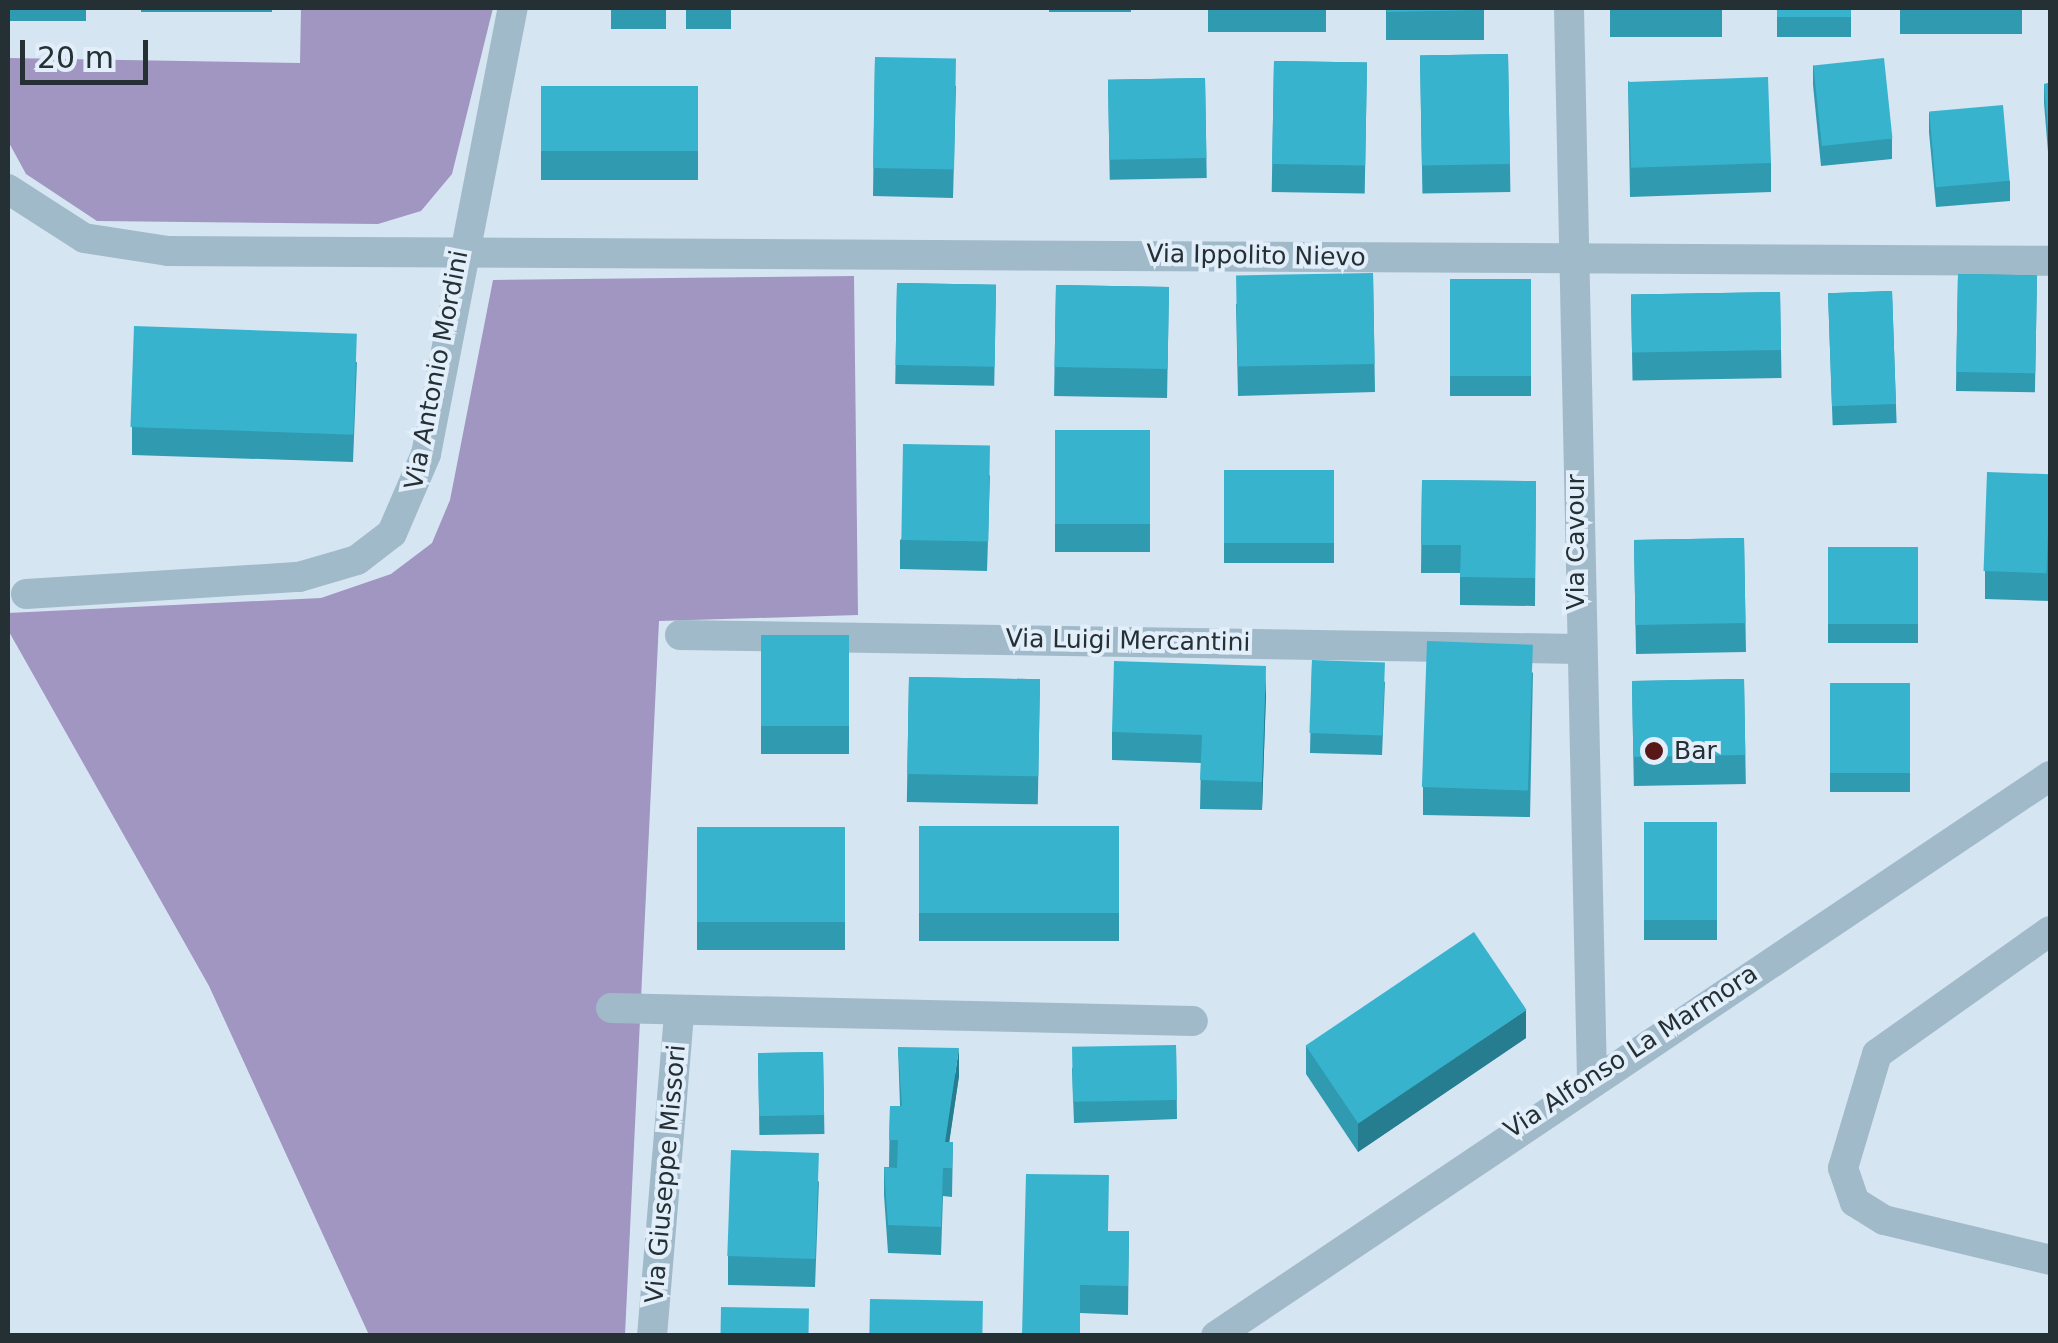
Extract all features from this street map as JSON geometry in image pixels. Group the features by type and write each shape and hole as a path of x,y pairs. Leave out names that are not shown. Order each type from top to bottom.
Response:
{"street":[{"name":"Via Antonio Mordini","path":"26,594 281,580 340,567 377,547 418,481 462,246 513,8"},
{"name":"Via Cavour","path":"1568,8 1577,649 1592,1076"},
{"name":"Via Ippolito Nievo","path":"8,188 57,228 144,250 462,246 1574,260 2050,261"},
{"name":"Via Luigi Mercantini","path":"680,634 1577,649"},
{"name":"Via Alfonso La Marmora","path":"1216,1336 1592,1076 2050,776"},
{"path":"2050,931 1877,1054 1843,1168 1855,1202 1884,1220 2050,1260"},
{"path":"611,1008 1193,1021"},
{"name":"Via Giuseppe Missori","path":"652,1336 679,1012"}],"shaded area":[{"path":"301,8 493,8 452,174 421,211 378,224 97,221 26,174 8,141 8,58 300,63"},
{"path":"854,276 858,615 659,621 625,1335 369,1335 209,986 8,630 8,613 321,598 391,574 432,543 450,500 493,280"}],"building":[{"path":"1387,8 1484,8 1484,10 1387,12"},
{"path":"1722,8 1722,9 1610,9"},
{"path":"1777,8 1851,8 1851,17 1777,17"},
{"path":"1508,54 1510,164 1422,166 1420,56"},
{"path":"875,57 956,58 954,169 873,168"},
{"path":"1884,58 1892,139 1822,146 1813,65"},
{"path":"1274,61 1367,63 1365,166 1272,164"},
{"path":"1768,77 1771,163 1631,168 1628,82"},
{"path":"1205,78 1206,158 1109,160 1108,80"},
{"path":"2050,83 2050,156 2044,84"},
{"path":"541,86 698,86 698,151 541,151"},
{"path":"2003,105 2010,181 1936,187 1929,111"},
{"path":"1373,273 1375,364 1238,366 1236,275"},
{"path":"1958,274 2037,275 2035,373 1956,372"},
{"path":"1450,279 1531,279 1531,376 1450,376"},
{"path":"897,283 996,285 995,367 896,365"},
{"path":"1056,285 1169,287 1168,369 1055,367"},
{"path":"1892,291 1896,404 1832,406 1828,293"},
{"path":"1780,292 1781,350 1632,353 1631,295"},
{"path":"134,326 357,334 353,435 130,427"},
{"path":"1055,430 1150,430 1150,524 1055,524"},
{"path":"903,444 990,446 988,542 901,540"},
{"path":"1224,470 1334,470 1334,543 1224,543"},
{"path":"1987,472 2050,474 2047,573 1984,571"},
{"path":"1422,480 1536,481 1535,578 1460,577 1461,545 1421,545"},
{"path":"1744,538 1745,623 1636,625 1634,540"},
{"path":"1828,547 1918,547 1918,624 1828,624"},
{"path":"761,635 849,635 849,726 761,726"},
{"path":"1427,641 1533,645 1528,791 1422,787"},
{"path":"1312,660 1385,663 1382,736 1309,733"},
{"path":"1114,661 1266,666 1262,782 1200,780 1202,735 1112,732"},
{"path":"909,677 1040,679 1038,776 907,774"},
{"path":"1744,679 1745,755 1633,757 1632,681"},
{"path":"1830,683 1910,683 1910,773 1830,773"},
{"path":"1644,822 1717,822 1717,920 1644,920"},
{"path":"919,826 1119,826 1119,913 919,913"},
{"path":"697,827 845,827 845,922 697,922"},
{"path":"1474,932 1527,1010 1358,1123 1306,1046"},
{"path":"1176,1045 1177,1100 1073,1102 1072,1047"},
{"path":"898,1047 959,1048 945,1142 953,1142 952,1168 943,1168 941,1227 888,1225 884,1167 897,1168 898,1140 889,1140 890,1106 902,1106"},
{"path":"823,1052 824,1115 759,1116 758,1053"},
{"path":"731,1150 819,1153 815,1259 727,1256"},
{"path":"1026,1174 1109,1175 1108,1231 1129,1231 1128,1286 1080,1285 1080,1336 1022,1336"},
{"path":"870,1299 983,1301 982,1336 869,1336"},
{"path":"721,1307 809,1309 809,1336 720,1336"}],"place":[{"name":"Bar","path":"1654,751"}]}
